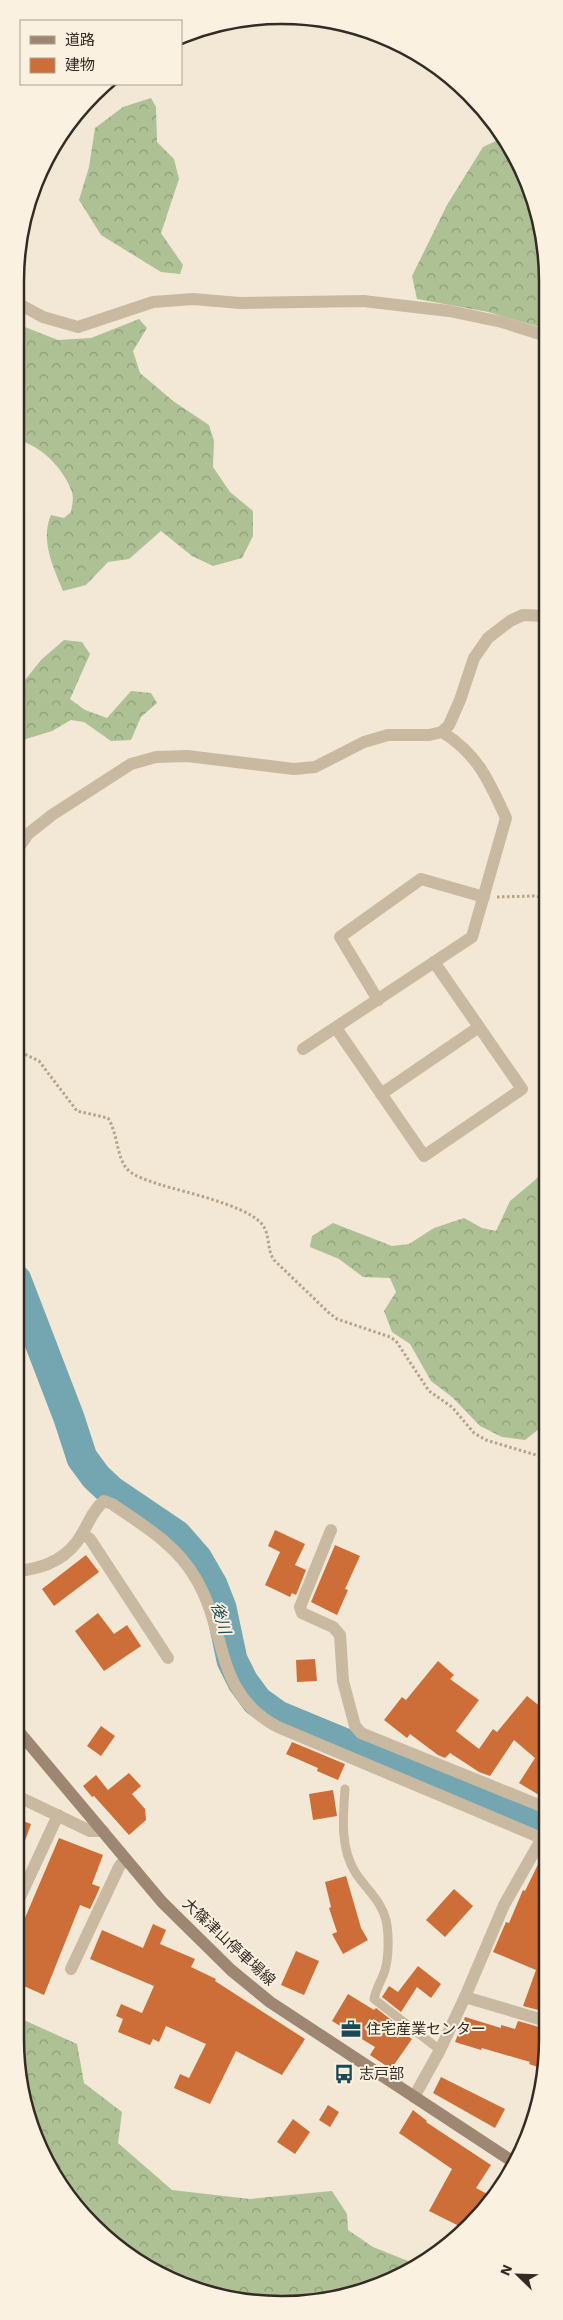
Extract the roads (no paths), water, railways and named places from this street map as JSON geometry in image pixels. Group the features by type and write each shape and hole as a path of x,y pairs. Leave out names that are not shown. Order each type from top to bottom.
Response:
{"main road":[{"name":"大篠津山停車場線","path":"24,1738 162,1902 231,1970 270,2002 509,2159"}],"street":[{"path":"24,307 44,317 78,327 153,302 193,299 240,303 363,301 449,311 502,322 539,334"},
{"path":"24,839 52,815 131,764 156,757 187,756 294,768 315,767 364,742 388,735 429,735 442,732 449,724 460,700 474,658 488,638 510,621 524,615 539,616"},
{"path":"303,1049 472,937 506,818 487,778 468,751 442,732"},
{"path":"378,1000 340,938 421,879 484,897"},
{"path":"336,1028 424,1156 522,1089 434,962"},
{"path":"381,1094 479,1027"},
{"path":"24,1570 34,1569 52,1562 67,1553 82,1534 95,1509 104,1501 112,1504 156,1534 180,1555 196,1578 209,1602 226,1668 233,1684 243,1698 270,1722 539,1834"},
{"path":"332,1530 300,1607 302,1613 333,1627 340,1635 343,1681 355,1726 361,1733 417,1758 539,1805"},
{"path":"82,1534 90,1540 168,1658"},
{"path":"24,1799 90,1831 103,1831"},
{"path":"24,1889 58,1816"},
{"path":"414,2097 440,2050 465,1997 504,1905 539,1845"},
{"path":"71,1970 119,1867 125,1859"},
{"path":"465,1997 539,2019"}],"lane":[{"path":"344,1789 343,1825 348,1856 356,1872 381,1904 386,1921 385,1970 376,1988 374,1998 440,2050"}],"waterway":[{"name":"後川","path":"24,1301 69,1418 82,1458 96,1477 111,1491 176,1535 197,1559 212,1585 221,1608 232,1660 243,1682 257,1701 278,1716 539,1824"}],"place":[{"name":"住宅産業センター","path":"351,2029"},
{"name":"志戸部","path":"344,2074"}]}
